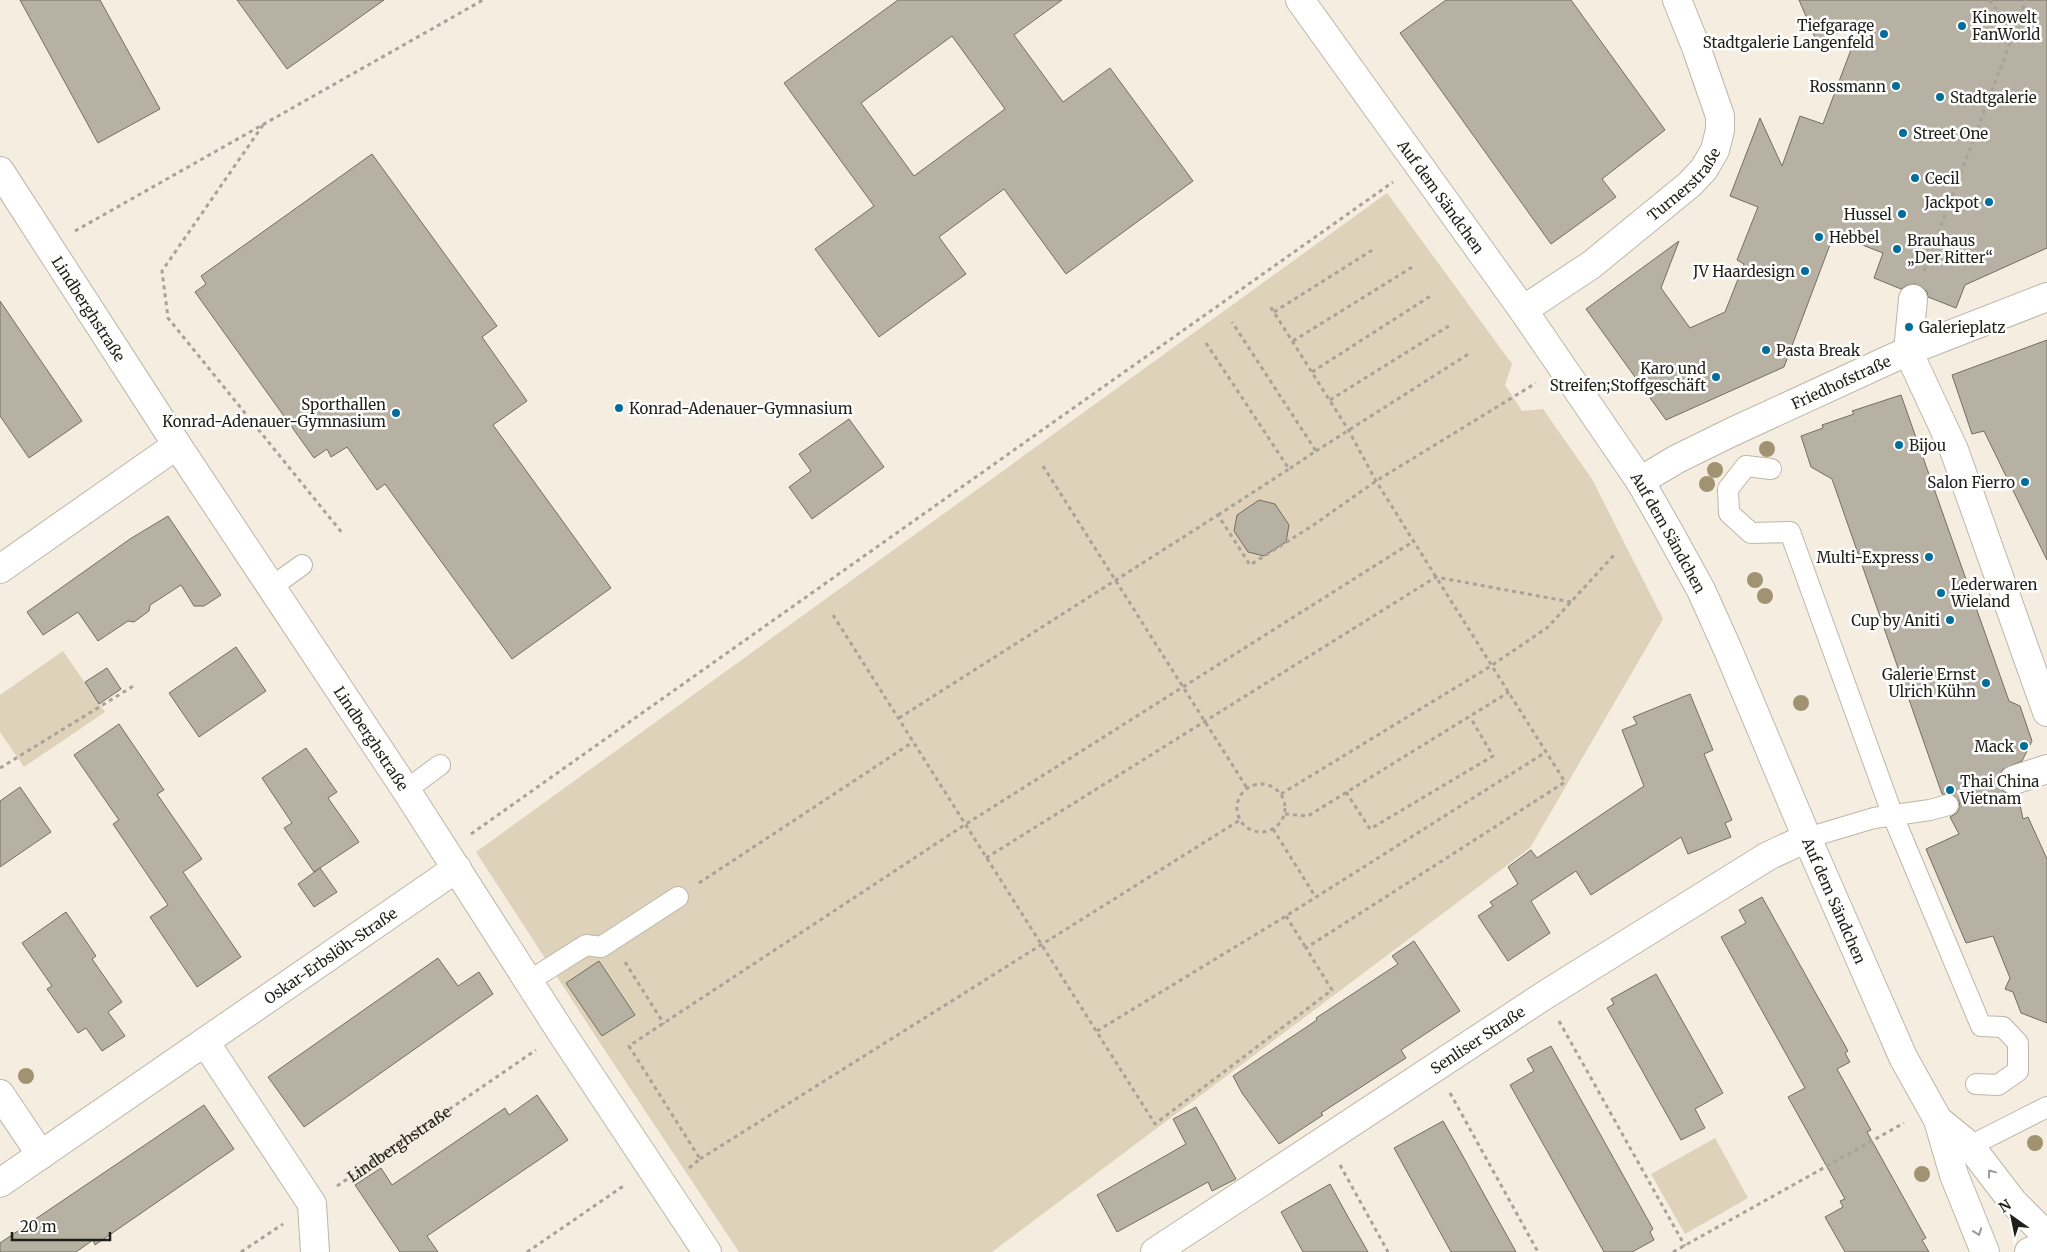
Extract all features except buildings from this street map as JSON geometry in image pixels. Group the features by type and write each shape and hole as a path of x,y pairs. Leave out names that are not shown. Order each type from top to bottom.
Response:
{"street":[{"name":"Auf dem Sändchen","path":"1300,0 1523,310 1640,481 1701,590 1903,1057 1934,1115 1954,1175 1985,1252"},
{"name":"Turnerstraße","path":"1523,310 1591,265 1690,184 1704,169 1715,150 1720,130 1720,116 1677,0"},
{"name":"Lindberghstraße","path":"0,171 270,588 406,790 561,1032 707,1252"},
{"name":"Friedhofstraße","path":"1640,481 1677,459 1716,440 1908,351 2047,296"},
{"path":"1913,299 1908,351 1954,450 2047,712"},
{"path":"0,569 177,445"},
{"path":"2014,780 2047,770"},
{"name":"Senliser Straße","path":"1155,1252 1545,996 1768,856 1807,838"},
{"name":"Oskar-Erbslöh-Straße","path":"0,1183 205,1042 451,860"},
{"path":"205,1042 312,1204 315,1252"},
{"path":"0,1094 41,1155"},
{"name":"Auf dem Sändchen","path":"1934,1115 1970,1146 2013,1202 2047,1236"},
{"path":"2029,1252 2038,1248 2047,1249"}],"lane":[{"path":"1771,469 1746,466 1728,489 1729,513 1751,533 1790,532 1893,816 1981,1026 2003,1027 2018,1043 2018,1071 1998,1085 1976,1084"},
{"path":"270,588 302,565"},
{"path":"406,790 440,765"},
{"path":"1807,838 1874,818 1948,805"},
{"path":"529,981 586,945 601,947 678,897"},
{"path":"1970,1146 2047,1107"}],"path":[{"path":"48,246 483,0"},
{"path":"1989,0 2014,30"},
{"path":"1913,299 2026,0"},
{"path":"263,124 162,271 168,318 344,534"},
{"path":"451,860 1419,164"},
{"path":"1274,312 1374,249"},
{"path":"1293,341 1414,266"},
{"path":"1312,372 1432,295"},
{"path":"1270,306 1349,430 1376,481 1565,782 1306,948"},
{"path":"1232,322 1316,452"},
{"path":"1330,400 1452,324"},
{"path":"1206,343 1289,469"},
{"path":"899,719 1470,354"},
{"path":"1218,515 1250,565 1312,526 1376,481 1527,389 1561,366"},
{"path":"1043,466 1247,788"},
{"path":"700,1159 629,1046 966,824 1414,541"},
{"path":"1282,794 1491,666 1548,627 1614,555"},
{"path":"986,858 1436,577 1571,602"},
{"path":"833,615 1155,1124 1332,990 1286,916"},
{"path":"0,768 135,685"},
{"path":"1285,814 1308,816 1509,692"},
{"path":"1346,792 1370,829 1492,756 1470,716"},
{"path":"678,897 913,742"},
{"path":"1097,1031 1286,916 1314,896 1546,752"},
{"path":"1266,784 1282,794 1285,814 1278,826 1266,832 1251,830 1240,820 1237,812 1238,803 1240,794 1247,788 1266,784"},
{"path":"527,1252 656,1176 700,1159 1240,820"},
{"path":"1273,829 1314,896"},
{"path":"611,941 664,1024"},
{"path":"1545,996 1685,1246"},
{"name":"Lindberghstraße","path":"312,1204 561,1032"},
{"path":"1436,1066 1538,1252"},
{"path":"1674,1252 1934,1115"},
{"path":"1326,1139 1388,1252"},
{"path":"241,1252 312,1204"}],"shaded area":[{"path":"1387,193 1512,364 1505,385 1522,411 1543,409 1592,479 1663,619 1530,848 992,1252 739,1252 476,852"},
{"path":"63,651 105,712 24,767 0,732 0,695"},
{"path":"1715,1138 1748,1198 1685,1234 1651,1174"}],"place":[{"name":"Kinowelt FanWorld","path":"1962,26"},
{"name":"Tiefgarage Stadtgalerie Langenfeld","path":"1884,34"},
{"name":"Rossmann","path":"1896,86"},
{"name":"Stadtgalerie","path":"1940,97"},
{"name":"Street One","path":"1903,133"},
{"name":"Cecil","path":"1915,178"},
{"name":"Jackpot","path":"1989,202"},
{"name":"Hussel","path":"1902,214"},
{"name":"Hebbel","path":"1819,237"},
{"name":"Brauhaus „Der Ritter“","path":"1897,249"},
{"name":"JV Haardesign","path":"1805,271"},
{"name":"Galerieplatz","path":"1909,327"},
{"name":"Pasta Break","path":"1766,350"},
{"name":"Karo und Streifen;Stoffgeschäft","path":"1716,377"},
{"name":"Konrad-Adenauer-Gymnasium","path":"619,408"},
{"name":"Sporthallen Konrad-Adenauer-Gymnasium","path":"396,413"},
{"name":"Bijou","path":"1899,445"},
{"name":"Salon Fierro","path":"2025,482"},
{"name":"Multi-Express","path":"1929,557"},
{"name":"Lederwaren Wieland","path":"1941,593"},
{"name":"Cup by Aniti","path":"1950,620"},
{"name":"Galerie Ernst Ulrich Kühn","path":"1986,683"},
{"name":"Mack","path":"2024,746"},
{"name":"Thai China Vietnam","path":"1950,790"}]}
